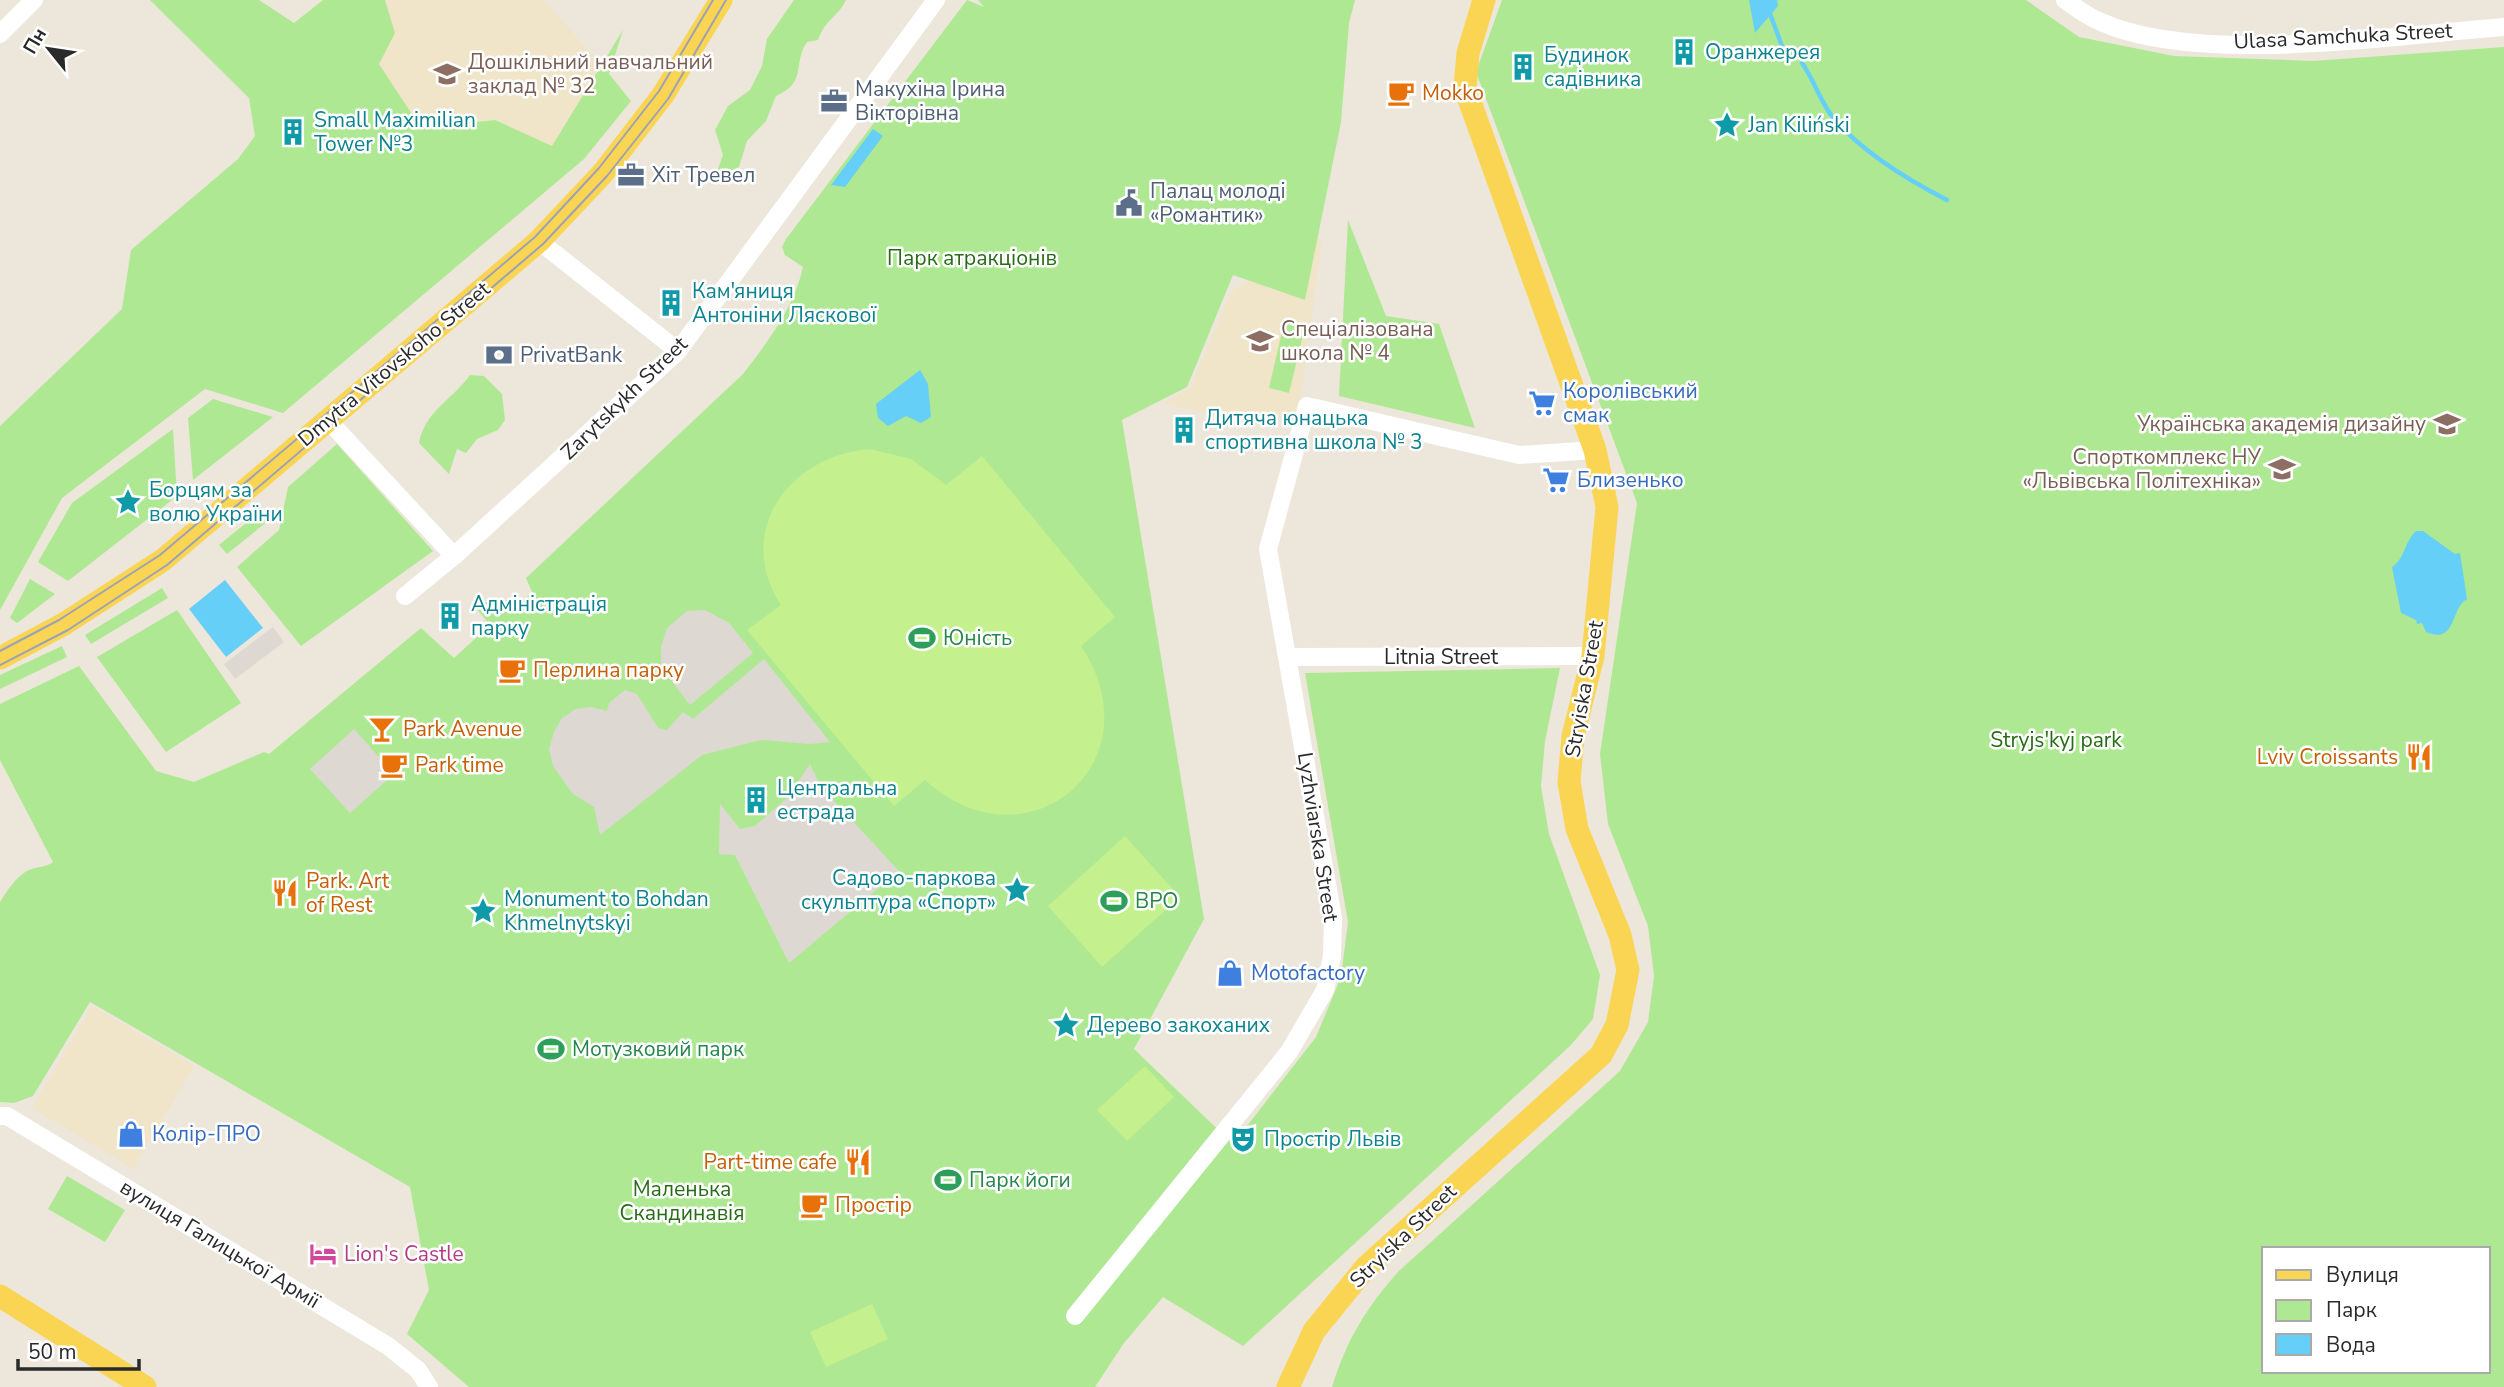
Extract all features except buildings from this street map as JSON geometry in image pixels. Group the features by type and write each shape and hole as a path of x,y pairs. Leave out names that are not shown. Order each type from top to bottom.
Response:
{"main road":[{"name":"Dmytra Vitovskoho Street","path":"0,658 64,624 163,560 539,241 603,173 663,95 721,0"},
{"name":"Stryiska Street","path":"1288,1387 1314,1331 1366,1267 1601,1055 1617,1025 1628,970 1620,935 1577,829 1569,782 1573,736 1593,656 1608,507 1595,450 1465,88 1468,53 1484,0"},
{"path":"0,1296 145,1387"}],"street":[{"path":"0,34 34,0"},
{"name":"Zarytskykh Street","path":"405,596 454,556 678,351 936,0"},
{"name":"Ulasa Samchuka Street","path":"2065,0 2101,22 2121,29 2203,42 2288,44 2504,27"},
{"path":"539,241 678,351"},
{"name":"Lyzhviarska Street","path":"1075,1316 1289,1052 1325,990 1332,956 1333,918 1290,657 1268,549 1307,406 1519,455 1595,450"},
{"path":"327,419 454,556"},
{"name":"Litnia Street","path":"1290,657 1593,656"},
{"name":"вулиця Галицької Армії","path":"0,1116 7,1116 388,1346 418,1370 429,1387"}],"shaded area":[{"path":"385,0 544,0 601,65 552,147 495,120 421,128 379,63 395,33"},
{"name":"Спеціалізована школа № 4","path":"1291,233 1322,239 1298,420 1213,415 1163,403 1190,389 1231,292 1274,263"},
{"path":"705,610 729,623 753,653 690,705 661,667 661,647 667,628 687,611"},
{"path":"273,627 284,642 235,679 224,664"},
{"path":"764,659 830,742 810,744 761,740 702,755 600,835 594,807 573,794 553,766 549,749 562,718 576,709 591,707 607,711 609,703 625,690 637,694 658,728 667,730 683,712 693,719"},
{"path":"354,729 394,774 350,813 310,769"},
{"path":"810,764 821,787 899,871 789,963 735,855 719,854 720,804 740,829 755,826 787,798"},
{"path":"92,1006 194,1066 133,1169 32,1108"}],"green space":[{"path":"150,0 259,0 294,23 323,0 385,0 395,33 379,64 421,128 495,120 552,146 623,30 609,74 631,101 584,159 283,413 205,389 62,498 0,610 0,426 122,309 131,250 238,159 255,136 249,98"},
{"path":"794,0 846,0 818,40 807,42 800,58 796,79 786,91 776,96 766,121 747,141 739,167 723,174 717,171 723,155 715,130 728,106 750,90 762,66 767,39"},
{"path":"967,0 984,7 978,0 1355,0 1349,23 1341,122 1305,300 1233,275 1187,387 1122,420 1204,919 1134,1049 1233,1144 1316,1037 1341,977 1348,922 1305,673 1560,668 1545,741 1541,786 1549,834 1600,975 1593,1019 1571,1045 1243,1346 1163,1297 1124,1343 1095,1387 469,1387 407,1334 429,1290 410,1187 90,1002 33,1096 14,1103 0,1102 0,902 22,875 53,862 0,760 0,704 79,666 156,771 194,782 264,752 269,754 421,628 454,658 490,625 472,603 525,599 532,592 526,578 743,374 779,324 799,282 803,267 785,255 782,247 786,239"},
{"name":"Stryjs'kyj park","path":"1502,0 2026,0 2079,37 2174,56 2313,61 2504,47 2504,1387 1332,1387 1344,1354 1359,1325 1377,1297 1399,1271 1620,1071 1648,1022 1654,976 1648,926 1608,824 1600,754 1637,503 1476,72"},
{"path":"1348,220 1386,316 1439,324 1475,428 1339,396"},
{"path":"1284,323 1305,327 1289,393 1269,388"},
{"path":"470,375 484,376 502,394 505,420 498,430 477,439 466,453 457,449 449,474 419,443 433,414"},
{"path":"213,399 273,417 193,480 188,418"},
{"path":"173,429 177,496 68,581 38,562 72,503"},
{"path":"337,444 433,551 301,646 237,567 279,530 288,487"},
{"name":"Юність","path":"870,449 911,459 946,485 982,456 1115,617 1081,646 1101,689 1104,729 1093,764 1070,791 1040,809 1004,815 964,806 925,780 894,806 747,630 781,605 768,577 763,550 767,525 778,502 794,481 816,466 841,454"},
{"path":"261,511 268,521 227,554 219,545"},
{"path":"30,579 55,594 17,623 10,618"},
{"path":"162,588 168,598 91,644 85,635"},
{"path":"177,610 241,703 166,752 97,657"},
{"path":"62,646 67,657 0,689 0,675"},
{"name":"ВРО","path":"1125,836 1180,897 1102,967 1048,906"},
{"path":"1145,1066 1174,1097 1127,1141 1097,1110"},
{"path":"67,1176 125,1210 105,1242 48,1209"},
{"path":"872,1304 888,1339 826,1367 810,1332"}],"water":[{"path":"1749,0 1777,0 1778,6 1755,33"},
{"path":"873,129 883,136 845,187 831,185"},
{"path":"920,370 928,384 931,417 921,423 906,416 888,426 878,418 876,404"},
{"path":"2416,531 2423,531 2455,554 2460,553 2467,599 2443,634 2426,632 2422,623 2417,624 2416,620 2401,613 2392,567 2400,560"},
{"path":"225,580 263,628 226,657 189,609"}],"waterway":[{"path":"1765,0 1783,49"},
{"path":"1802,63 1830,113 1847,132 1888,165 1947,200"}],"tram line":[{"path":"0,651 59,620 160,555 535,237 599,168 659,91 713,0"},
{"path":"0,665 68,630 167,565 543,244 607,176 668,99 726,0"}],"place":[{"name":"Оранжерея","path":"1684,52"},
{"name":"Будинок садівника","path":"1523,67"},
{"name":"Дошкільний навчальний заклад № 32","path":"447,74"},
{"name":"Mokko","path":"1401,93"},
{"name":"Макухіна Ірина Вікторівна","path":"834,101"},
{"name":"Jan Kiliński","path":"1727,125"},
{"name":"Small Maximilian Tower №3","path":"293,132"},
{"name":"Хіт Тревел","path":"631,175"},
{"name":"Палац молоді «Романтик»","path":"1129,203"},
{"name":"Кам'яниця Антоніни Ляскової","path":"671,303"},
{"name":"Спеціалізована школа № 4","path":"1260,341"},
{"name":"PrivatBank","path":"499,355"},
{"name":"Королівський смак","path":"1542,403"},
{"name":"Українська академія дизайну","path":"2447,424"},
{"name":"Дитяча юнацька спортивна школа № 3","path":"1184,430"},
{"name":"Спорткомплекс НУ «Львівська Політехніка»","path":"2282,469"},
{"name":"Близенько","path":"1556,480"},
{"name":"Борцям за волю України","path":"128,502"},
{"name":"Адміністрація парку","path":"450,616"},
{"name":"Юність","path":"922,638"},
{"name":"Перлина парку","path":"512,670"},
{"name":"Park Avenue","path":"382,729"},
{"name":"Lviv Croissants","path":"2419,757"},
{"name":"Park time","path":"394,765"},
{"name":"Центральна естрада","path":"756,800"},
{"name":"Садово-паркова скульптура «Спорт»","path":"1017,890"},
{"name":"Park. Art of Rest","path":"285,893"},
{"name":"ВРО","path":"1114,901"},
{"name":"Monument to Bohdan Khmelnytskyi","path":"483,911"},
{"name":"Motofactory","path":"1230,973"},
{"name":"Дерево закоханих","path":"1066,1025"},
{"name":"Мотузковий парк","path":"551,1049"},
{"name":"Колір-ПРО","path":"131,1134"},
{"name":"Простір Львів","path":"1243,1139"},
{"name":"Part-time cafe","path":"858,1162"},
{"name":"Парк йоги","path":"948,1180"},
{"name":"Простір","path":"814,1205"},
{"name":"Lion's Castle","path":"323,1254"}],"park label":[{"name":"Парк атракціонів","path":"972,258"},
{"name":"Маленька Скандинавія","path":"682,1201"}]}
